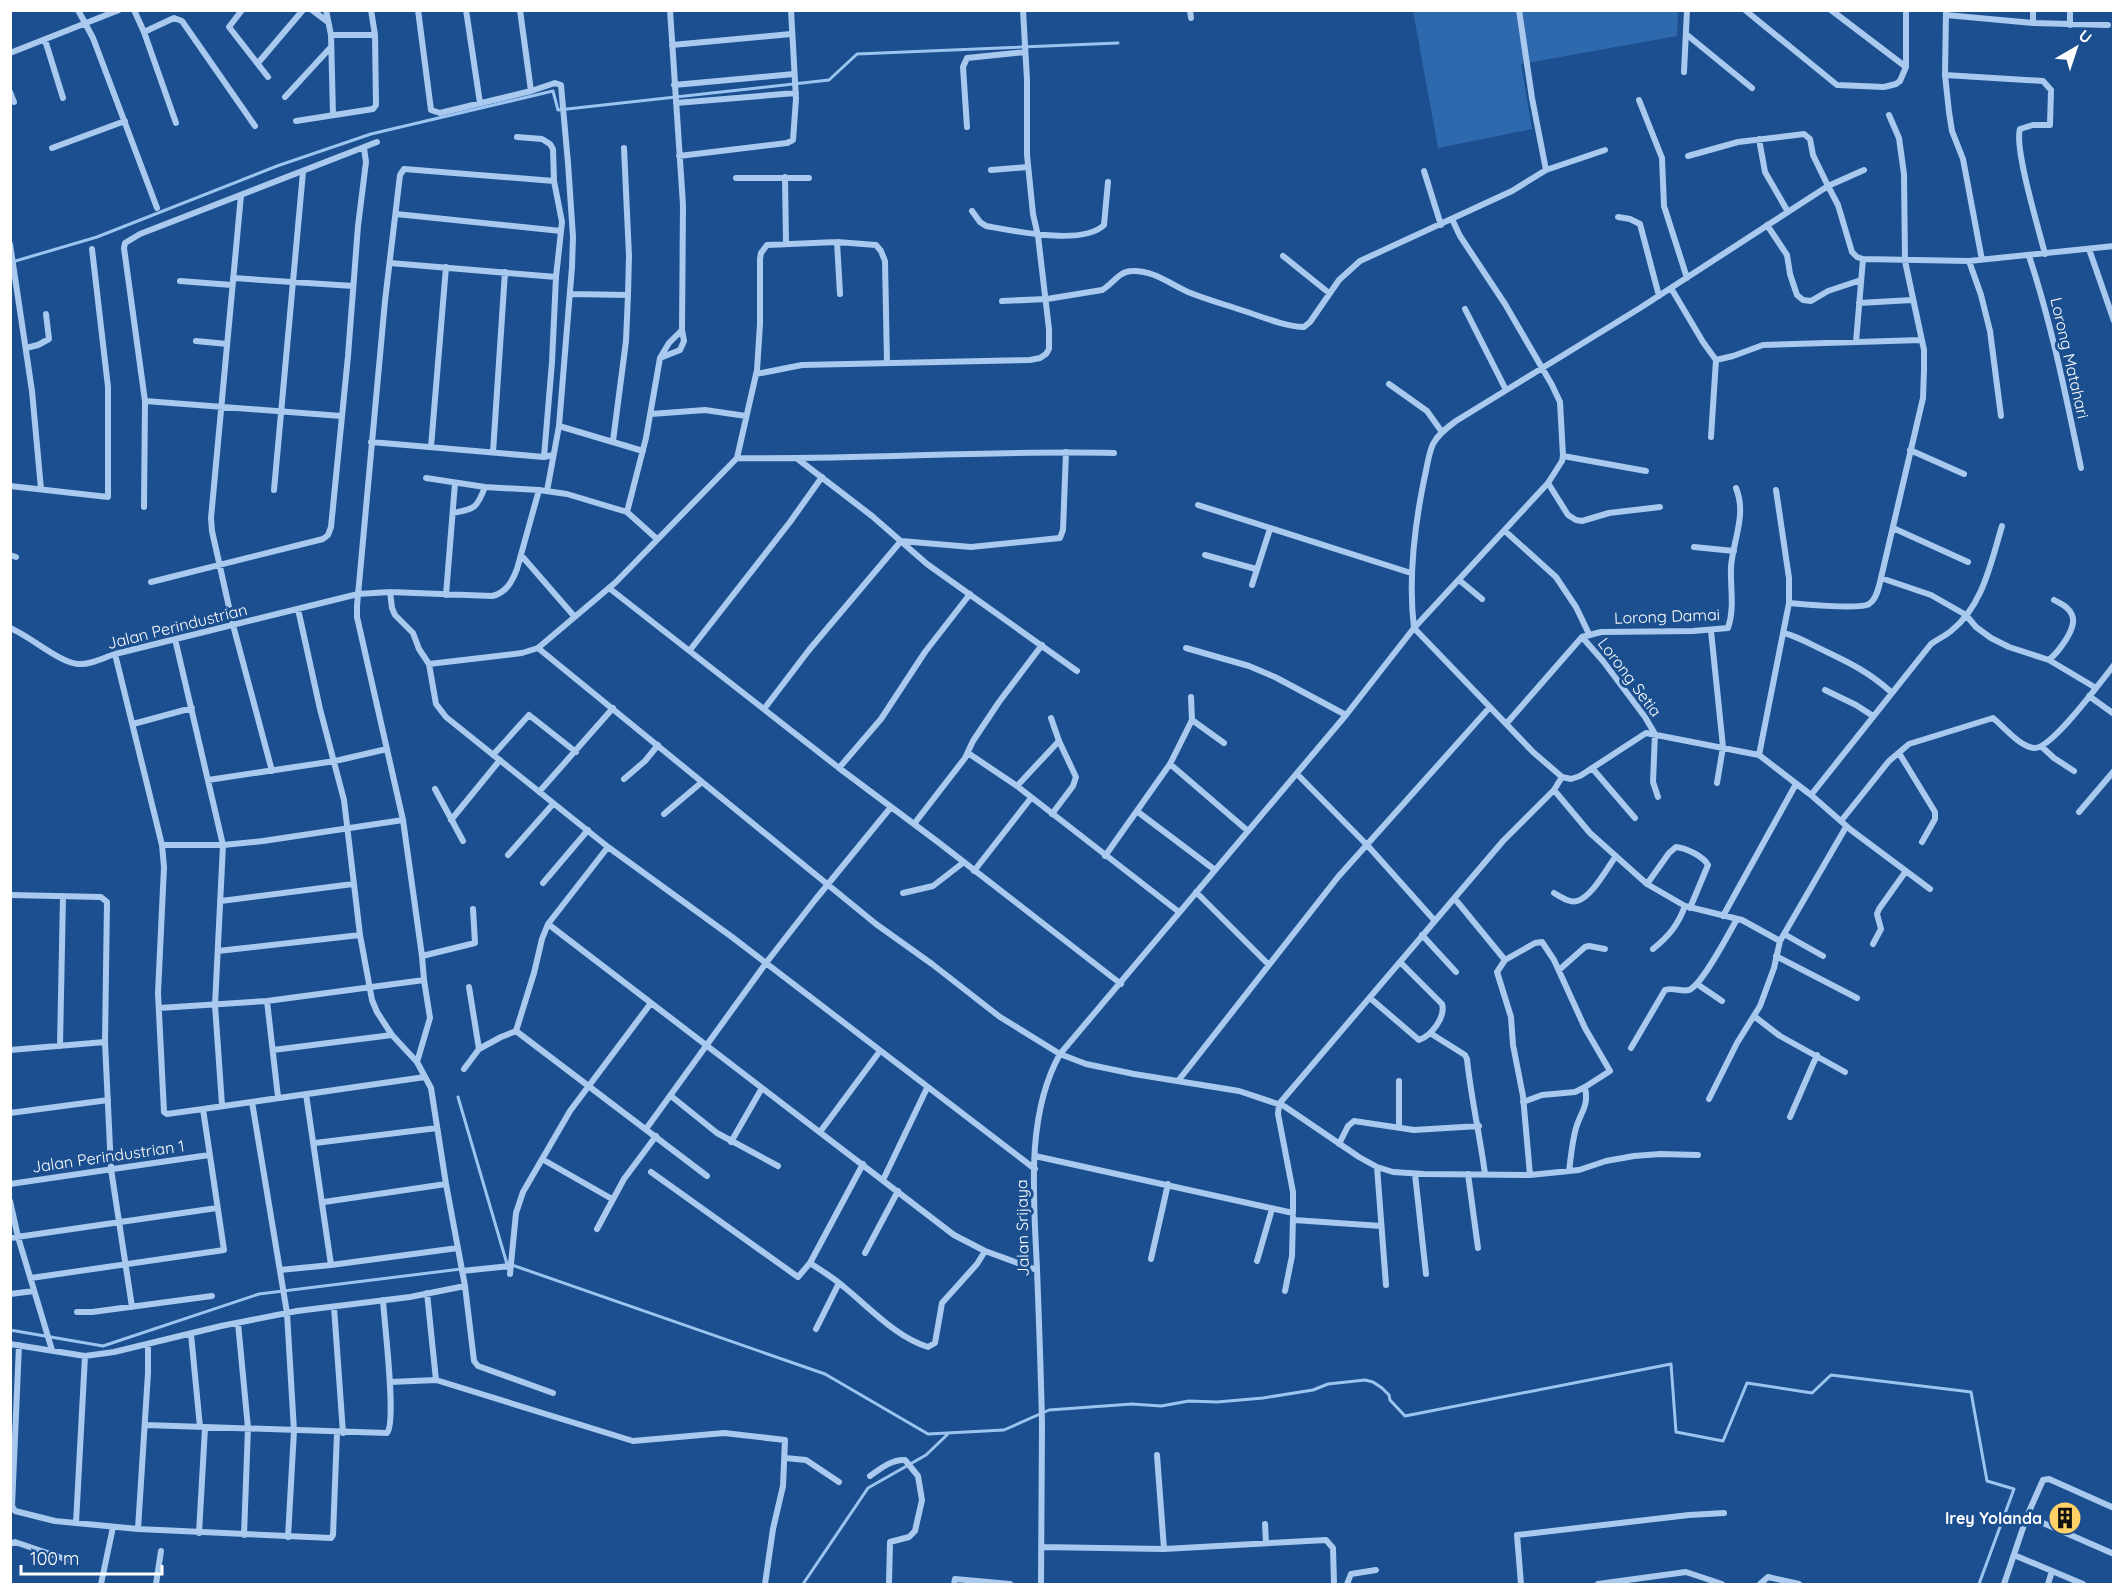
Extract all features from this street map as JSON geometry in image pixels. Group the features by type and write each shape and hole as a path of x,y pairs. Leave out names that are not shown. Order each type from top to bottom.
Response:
{"street":[{"path":"78,10 93,38 157,208"},
{"path":"10,53 86,25 119,10"},
{"path":"134,10 176,123"},
{"path":"242,10 229,27 268,77"},
{"path":"258,63 303,10"},
{"path":"312,10 328,22"},
{"path":"326,10 332,35 333,115"},
{"path":"296,121 370,111 376,105 375,34 371,10"},
{"path":"418,10 431,110 440,113 561,84 573,237 559,426 547,491"},
{"path":"466,10 480,103"},
{"path":"520,10 531,91"},
{"path":"660,358 680,350 684,341 682,330 683,205 670,10"},
{"path":"679,156 791,141 795,137 796,91 791,10"},
{"path":"1190,10 1191,18"},
{"path":"1520,10 1532,98 1546,170"},
{"path":"1684,72 1687,10"},
{"path":"1745,10 1837,85 1884,87 1896,84 1903,76 1906,67 1906,10"},
{"path":"1831,10 1906,67"},
{"path":"2033,10 2033,23"},
{"path":"2070,10 2070,25"},
{"path":"1982,260 1963,159 1952,131 1945,75 1946,13 2033,23 2108,25"},
{"path":"756,374 802,365 1040,358 1049,349 1047,299 1028,167 1023,14"},
{"path":"144,32 174,18 183,21 255,126"},
{"path":"332,35 375,34"},
{"path":"672,45 791,34"},
{"path":"1686,34 1752,88"},
{"path":"45,40 63,98"},
{"path":"285,97 332,47"},
{"path":"967,127 963,67 967,58 1025,51"},
{"path":"674,87 794,75"},
{"path":"1945,75 2043,81 2047,84 2050,90 2050,125 2025,127 2020,129 2018,136 2045,254"},
{"path":"675,102 796,91"},
{"path":"10,92 14,102"},
{"path":"1639,99 1662,158 1664,206 1687,278"},
{"path":"1789,603 1854,606 1868,605 1874,597 1881,578 1923,398 1924,350 1905,261 1904,174 1899,138 1889,116"},
{"path":"52,148 125,121"},
{"path":"1688,156 1724,145 1804,134 1808,136 1813,155 1838,205 1852,252 1863,260 1969,261 2114,246"},
{"path":"517,137 542,139 553,149 554,181 561,231 544,457"},
{"path":"1759,140 1765,172 1788,212"},
{"path":"144,507 145,401 125,243 140,234 377,142"},
{"path":"151,582 323,539 328,535 331,527 366,162 364,148"},
{"path":"614,441 625,353 628,295 629,255 624,148"},
{"path":"1002,301 1047,299 1102,290 1110,286 1122,273 1131,270 1156,275 1173,286 1197,296 1304,327 1310,322 1339,280 1360,261 1512,191 1546,170 1605,150"},
{"path":"991,170 1028,167"},
{"path":"417,1062 430,1018 422,956 403,819 357,617 371,442 400,175 404,170 554,181"},
{"path":"1863,170 1828,186 1659,296 1456,421 1442,432 1434,441 1430,452 1421,495 1411,573 1411,600 1414,628 1506,724 1562,777 1580,776 1646,733 1760,755 1846,826 1930,889"},
{"path":"1424,171 1441,225"},
{"path":"274,490 303,172"},
{"path":"786,177 786,243"},
{"path":"736,178 809,178"},
{"path":"972,211 986,226 1038,236 1091,234 1100,230 1106,221 1108,182"},
{"path":"241,195 211,518 219,566 233,625 272,771"},
{"path":"396,214 561,231"},
{"path":"1618,218 1630,219 1640,224 1659,296"},
{"path":"1452,219 1460,236 1505,304 1560,402 1563,456 1646,471"},
{"path":"1767,225 1787,255 1797,295 1803,300 1811,301 1828,291 1861,280"},
{"path":"837,242 840,294"},
{"path":"429,664 522,653 538,648 609,588 718,480 737,458 756,374 760,324 761,252 767,245 872,243 881,251 886,272 887,363"},
{"path":"10,244 14,258 26,348 41,489"},
{"path":"10,486 108,497 108,387 92,249"},
{"path":"2089,249 2114,321"},
{"name":"Lorong Matahari","path":"2029,255 2041,290 2057,354 2081,468"},
{"path":"1283,256 1329,294"},
{"path":"1856,342 1863,260"},
{"path":"1969,261 1990,331 2001,416"},
{"path":"390,263 556,277"},
{"path":"431,447 446,267"},
{"path":"493,452 505,272"},
{"path":"180,281 294,282 353,286"},
{"path":"1671,288 1716,360 1710,437"},
{"path":"570,294 628,295"},
{"path":"1859,303 1912,300"},
{"path":"1465,309 1506,390"},
{"path":"26,348 39,345 49,339 46,314"},
{"path":"627,512 651,414 660,358 669,343 682,330"},
{"path":"1716,360 1763,345 1921,340"},
{"path":"196,341 227,344"},
{"path":"1389,384 1427,411 1442,432"},
{"path":"145,401 342,416"},
{"path":"651,414 705,410 746,416"},
{"path":"559,426 643,451"},
{"path":"371,442 544,457 553,455"},
{"path":"1910,450 1964,474"},
{"path":"737,458 799,459 1066,452 1114,453"},
{"path":"901,541 971,547 1060,538 1063,530 1066,452"},
{"name":"Jalan Srijaya","path":"1041,1547 1042,1423 1035,1156 1039,1108 1060,1054 1297,774 1414,628 1548,483 1563,456"},
{"path":"799,459 927,564 1077,671"},
{"path":"690,650 790,522 822,477"},
{"path":"426,478 485,487 567,494 627,512 657,539"},
{"path":"446,595 455,483"},
{"path":"1548,483 1568,515 1576,520 1609,513 1660,507"},
{"path":"453,513 472,510 479,502 485,487"},
{"name":"Lorong Damai","path":"1506,724 1582,637 1601,632 1726,629 1732,612 1731,565 1741,515 1736,488"},
{"name":"Jalan Perindustrian","path":"10,628 70,663 80,664 358,594 390,592 498,595 513,580 539,490"},
{"path":"1760,755 1789,603 1789,578 1776,490"},
{"path":"1198,505 1411,573"},
{"path":"1811,795 1931,644 1952,630 1966,615 1984,585 2002,526"},
{"path":"1893,528 1968,562"},
{"path":"1252,585 1270,529"},
{"path":"1504,531 1556,577 1576,607 1589,634"},
{"path":"764,709 809,650 901,541"},
{"path":"1694,547 1734,551"},
{"path":"521,555 574,616"},
{"path":"1205,555 1256,569"},
{"path":"1881,578 1931,595 1966,615 1976,627 1991,638 2009,647 2049,660 2096,688"},
{"path":"1459,580 1482,599"},
{"path":"609,588 1121,984"},
{"path":"390,592 395,615 413,633 419,649 429,664 436,704 446,717 608,847 766,963 1035,1169"},
{"path":"839,768 881,719 925,652 970,594"},
{"path":"2049,660 2059,651 2074,622 2072,613 2054,600"},
{"path":"298,609 320,709 335,761 348,828 360,935 374,1007 392,1035 417,1062 431,1088 476,1363 553,1393"},
{"path":"1711,630 1723,747 1717,783"},
{"path":"1784,633 1796,636 1851,663 1872,675 1891,692"},
{"name":"Lorong Setia","path":"1582,637 1603,661 1655,734"},
{"path":"175,639 223,845 215,1005 222,1105"},
{"path":"914,824 968,753 973,741 999,702 1042,645"},
{"path":"538,648 826,885 1000,1017 1060,1054 1086,1064 1239,1091 1279,1104 1377,1167 1393,1172 1530,1175 1569,1171 1634,1156 1698,1155"},
{"path":"1186,648 1249,666 1275,677 1346,715"},
{"path":"115,654 162,845 164,867 159,1008 164,1112 167,1114 425,1077"},
{"path":"1840,821 1888,761 1909,744 1993,718 2022,743 2034,748 2042,747 2056,736 2114,665"},
{"path":"1825,690 1873,716"},
{"path":"2089,696 2114,714"},
{"path":"1105,856 1170,764 1192,720 1191,697"},
{"path":"1178,1081 1338,877 1490,707"},
{"path":"133,724 192,708"},
{"path":"539,792 613,708"},
{"path":"494,755 529,715 576,752"},
{"path":"1051,718 1076,777 1073,786 1052,814"},
{"path":"1192,720 1224,743"},
{"path":"1655,734 1653,782 1658,797"},
{"path":"1017,786 1059,741"},
{"path":"624,779 645,761 658,745"},
{"path":"2042,747 2074,771"},
{"path":"208,780 335,761 387,749"},
{"path":"968,753 1017,786 1179,912"},
{"path":"1899,753 1935,812 1935,819 1922,842"},
{"path":"451,820 500,760"},
{"path":"1170,764 1248,831"},
{"path":"1592,768 1635,818"},
{"path":"2079,812 2114,771"},
{"path":"1297,774 1368,846 1435,921"},
{"path":"1285,1291 1292,1256 1293,1192 1278,1114 1279,1104 1503,841 1554,790 1562,777"},
{"path":"664,814 702,782"},
{"path":"1723,916 1796,784"},
{"path":"435,789 463,842"},
{"path":"1554,790 1590,833 1647,884 1687,907 1737,919 1780,941"},
{"path":"974,871 1031,798"},
{"path":"508,855 553,804"},
{"path":"646,1129 766,963 826,885 891,807"},
{"path":"1138,812 1215,870"},
{"path":"162,845 223,845 263,841 403,819"},
{"path":"1709,1099 1737,1043 1760,1006 1780,941 1846,826"},
{"path":"543,884 588,830"},
{"path":"516,1031 542,939 549,924 608,847"},
{"path":"1647,884 1669,853 1676,847 1681,847 1702,858 1708,865 1678,923 1670,934 1653,949"},
{"path":"1554,893 1567,900 1577,901 1586,896 1616,856"},
{"path":"903,893 933,886 964,862"},
{"path":"1873,944 1881,929 1877,914 1879,909 1906,872"},
{"path":"221,901 353,884"},
{"path":"1196,892 1269,964"},
{"path":"10,895 101,897 107,902 105,1042 111,1169 132,1307"},
{"path":"60,1046 63,896"},
{"path":"1455,899 1505,960"},
{"path":"422,956 475,943 473,909"},
{"path":"1631,1048 1665,990 1669,988 1684,990 1697,984 1737,919"},
{"path":"549,924 954,1234 985,1251 1037,1270"},
{"path":"1784,934 1823,956"},
{"path":"218,951 360,935"},
{"path":"1422,935 1456,972"},
{"path":"1523,1102 1542,1095 1575,1092 1610,1071 1585,1028 1559,970 1542,942 1535,943 1505,960 1497,972 1511,1017 1530,1175"},
{"path":"1559,970 1585,947 1605,949"},
{"path":"1776,956 1857,998"},
{"path":"1370,998 1419,1040 1430,1033 1442,1015 1442,1004 1400,962"},
{"path":"159,1008 267,1001 424,980"},
{"path":"1697,984 1722,1001"},
{"path":"469,987 479,1049"},
{"path":"267,1001 278,1097"},
{"path":"510,1274 519,1202 570,1111 651,1003"},
{"path":"1754,1016 1780,1035 1845,1072"},
{"path":"464,1069 479,1049 516,1031"},
{"path":"516,1031 707,1176"},
{"path":"1430,1033 1465,1055 1467,1059 1485,1174"},
{"path":"273,1050 392,1035"},
{"path":"10,1050 105,1042"},
{"path":"820,1132 880,1051"},
{"path":"1790,1117 1816,1055"},
{"path":"1399,1081 1399,1126"},
{"path":"1569,1171 1576,1128 1588,1098 1585,1087"},
{"path":"731,1142 762,1088"},
{"path":"883,1180 927,1088"},
{"path":"306,1094 324,1202 331,1265"},
{"path":"671,1096 731,1142 778,1166"},
{"path":"10,1113 108,1100"},
{"path":"252,1101 287,1313 294,1431 288,1537"},
{"path":"31,1278 223,1251 203,1109"},
{"path":"1339,1144 1348,1126 1354,1121 1414,1130 1479,1126"},
{"path":"315,1143 438,1128"},
{"path":"597,1229 624,1179 656,1136"},
{"name":"Jalan Perindustrian 1","path":"10,1184 209,1155"},
{"path":"1035,1156 1272,1209 1293,1217 1381,1226"},
{"path":"542,1158 612,1199"},
{"path":"651,1172 796,1276 800,1276 810,1263 863,1164"},
{"path":"1377,1167 1386,1285"},
{"path":"1415,1174 1426,1274"},
{"path":"1468,1174 1478,1248"},
{"path":"324,1202 446,1184"},
{"path":"1151,1259 1168,1185"},
{"path":"865,1253 898,1191"},
{"path":"10,1201 14,1237 31,1278 51,1347"},
{"path":"14,1237 218,1208"},
{"path":"1257,1261 1272,1209"},
{"path":"280,1270 458,1248"},
{"path":"810,1263 914,1342 931,1346 937,1338 942,1303 977,1264 985,1251"},
{"path":"462,1269 510,1266"},
{"path":"816,1329 839,1283"},
{"path":"10,1344 51,1347 85,1356 114,1352 287,1313 465,1286"},
{"path":"10,1294 34,1291"},
{"path":"427,1293 436,1380"},
{"path":"76,1312 212,1296"},
{"path":"145,1425 340,1433 389,1432 391,1428 390,1382 383,1300"},
{"path":"19,1345 12,1506 15,1511 55,1521 113,1527 327,1538 333,1536 340,1433 334,1306"},
{"path":"238,1323 248,1428 244,1535"},
{"path":"190,1334 202,1427 199,1533"},
{"path":"138,1529 148,1344"},
{"path":"76,1523 85,1356"},
{"path":"390,1382 436,1380 633,1441 724,1433 785,1440 783,1486 773,1529 765,1584"},
{"path":"1157,1455 1164,1549"},
{"path":"785,1458 806,1460 839,1482"},
{"path":"870,1476 890,1463 905,1460 918,1476 922,1500 915,1531 909,1537 890,1543 889,1584"},
{"path":"2004,1584 2027,1516 2042,1482 2047,1478 2114,1508"},
{"path":"1521,1584 1517,1535 1689,1515 1724,1514"},
{"path":"2027,1516 2114,1554"},
{"path":"1265,1524 1266,1543"},
{"path":"101,1584 113,1527"},
{"path":"1041,1584 1041,1547 1164,1549 1326,1540 1333,1548 1334,1584"},
{"path":"10,1544 15,1542 68,1560"},
{"path":"156,1584 161,1551"},
{"path":"2013,1555 2083,1584"},
{"path":"1347,1584 1351,1574 1376,1570"},
{"path":"2048,1584 2052,1571"},
{"path":"1598,1584 1686,1572 1722,1584"},
{"path":"1760,1584 1768,1577 1799,1584"},
{"path":"954,1584 955,1579 1010,1584"}],"shaded area":[{"path":"1413,11 1678,11 1677,36 1521,64 1532,129 1438,148"}],"waterway":[{"path":"12,262 97,237 277,166 371,134 553,91 558,110 829,80 857,54 1118,43"},
{"path":"458,1097 507,1264"},
{"path":"512,1265 825,1374 928,1434 1004,1430 1049,1410 1132,1404 1161,1406 1189,1401 1217,1402 1263,1398 1313,1390 1328,1384 1365,1380 1382,1388 1405,1416 1671,1364 1676,1432 1723,1441 1747,1383 1812,1393 1831,1375 1971,1392 1987,1481 2014,1489 1979,1584"},
{"path":"10,1330 103,1346 259,1294 461,1269"},
{"path":"803,1584 868,1488 926,1455 949,1433"}],"place":[{"name":"Irey Yolanda","path":"2065,1518"}]}
